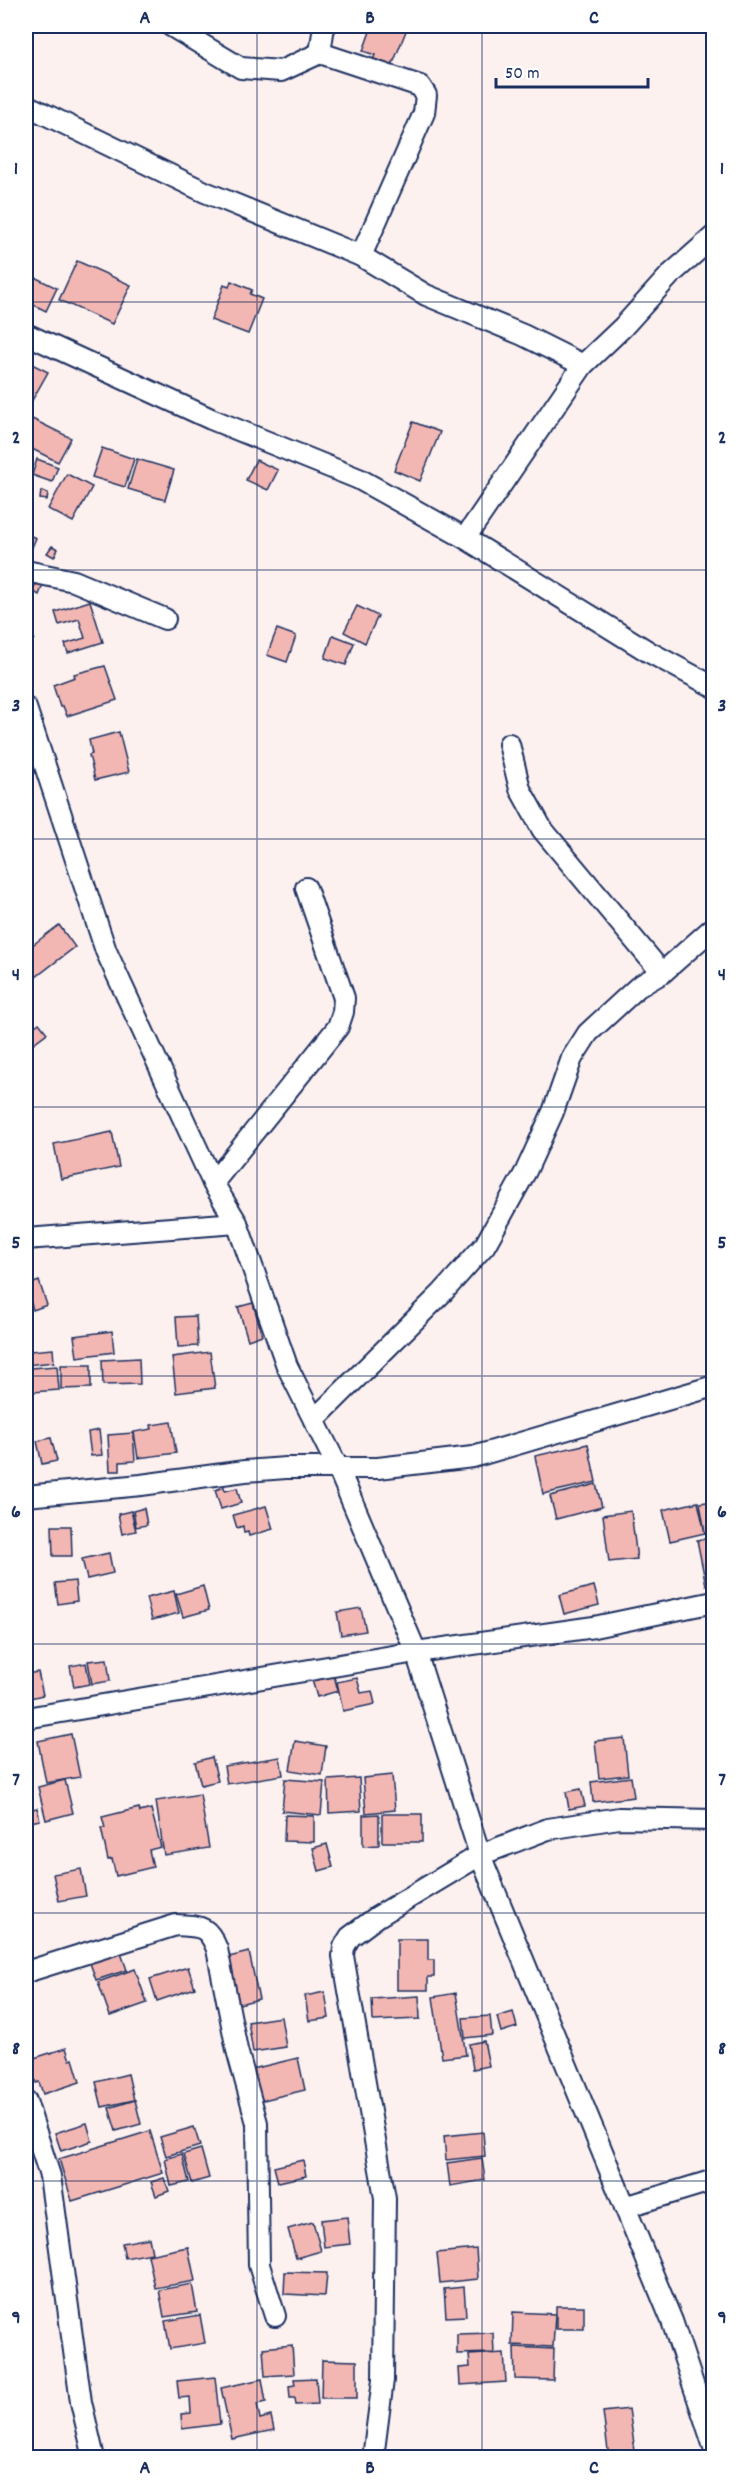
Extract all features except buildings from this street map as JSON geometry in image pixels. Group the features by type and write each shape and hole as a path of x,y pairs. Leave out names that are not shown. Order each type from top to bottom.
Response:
{"street":[{"path":"171,26 241,68 281,71 320,53 420,86 426,95 424,112 361,256"},
{"path":"320,53 324,26"},
{"path":"26,105 205,192 361,256 426,295 523,335 583,365"},
{"path":"465,538 583,365 623,327 670,275 714,236"},
{"path":"26,334 211,419 359,479 465,538 649,652 714,687"},
{"path":"26,571 74,581 165,619"},
{"path":"26,708 106,951 213,1183 237,1223 287,1366 338,1468 416,1652 480,1855 672,2321 714,2447"},
{"path":"509,744 520,789 542,829 662,973"},
{"path":"213,1183 338,1027 343,1012 344,998 306,888"},
{"path":"314,1420 443,1292 485,1245 526,1171 552,1112 572,1058 588,1034 638,987 662,973 714,927"},
{"path":"26,1239 237,1223"},
{"path":"26,1496 141,1485 245,1471 388,1468 473,1457 714,1386"},
{"path":"26,1718 416,1652 594,1627 714,1602"},
{"path":"372,2457 383,2380 385,2198 343,1956 344,1947 350,1937 376,1917 480,1855 548,1829 619,1818 714,1820"},
{"path":"26,1972 176,1925 200,1927 211,1934 217,1949 237,2050 257,2123 259,2265 275,2316"},
{"path":"27,2109 50,2176 81,2402 94,2457"},
{"path":"625,2207 714,2180"}]}
